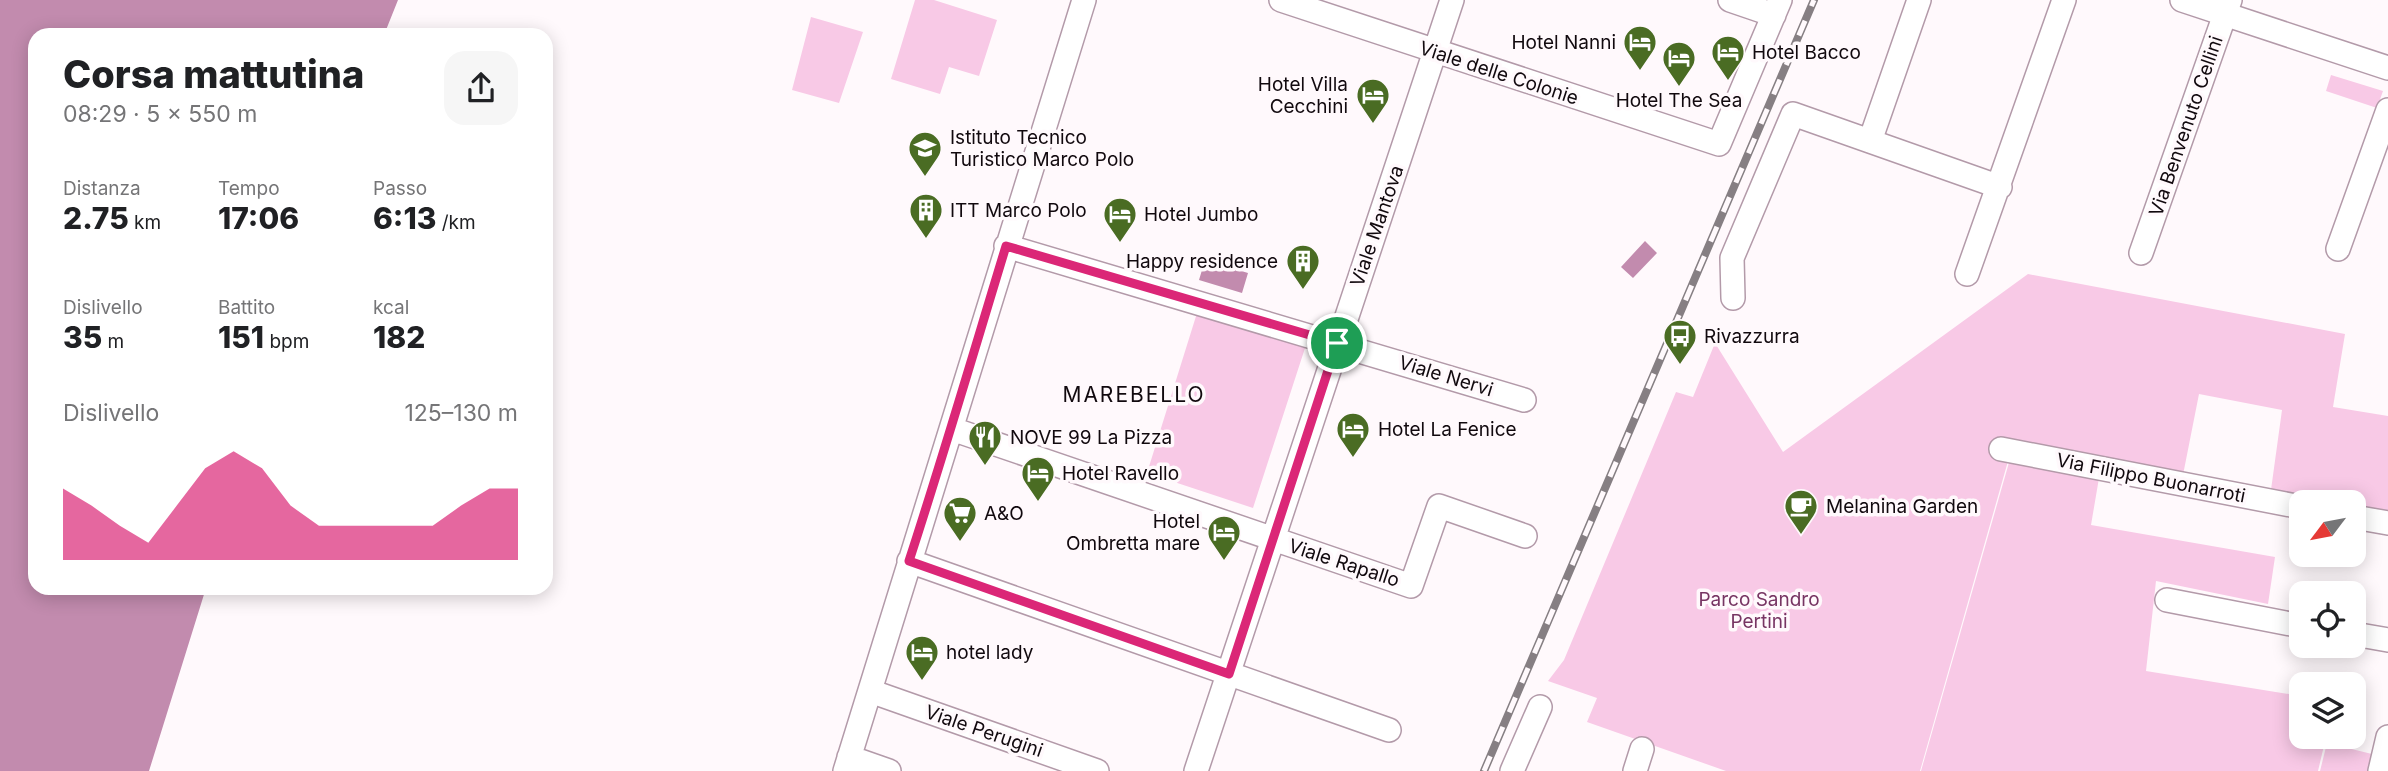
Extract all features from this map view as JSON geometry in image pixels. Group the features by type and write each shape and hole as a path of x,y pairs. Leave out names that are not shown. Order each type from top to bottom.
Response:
{"street":[{"path":"889,771 847,764 1084,0"},
{"name":"Viale delle Colonie","path":"1281,0 1719,144 1777,7"},
{"name":"Viale Mantova","path":"1196,771 1452,0"},
{"path":"1730,0 1777,7"},
{"path":"1870,141 1919,0"},
{"path":"1968,274 2064,0"},
{"path":"2182,0 2228,7 2388,68"},
{"name":"Via Benvenuto Cellini","path":"2141,253 2228,7"},
{"path":"2338,248 2388,110"},
{"path":"1733,298 1732,258 1793,114 2000,187"},
{"name":"Viale Nervi","path":"1006,246 1524,400"},
{"name":"Viale Rapallo","path":"953,429 1410,586 1439,506 1525,536"},
{"name":"Via Filippo Buonarroti","path":"2001,449 2289,505"},
{"path":"2366,519 2388,523"},
{"path":"909,561 1389,730"},
{"path":"2167,600 2289,624"},
{"path":"2366,636 2388,640"},
{"name":"Viale Perugini","path":"870,691 1097,771"},
{"path":"1512,771 1539,706"},
{"path":"2380,771 2388,737"},
{"path":"1635,771 1643,749"}],"green space":[{"path":"915,0 934,0 997,20 979,76 949,67 940,94 891,79"},
{"path":"811,17 863,32 839,103 792,90"},
{"path":"2331,75 2383,91 2377,108 2326,91"},
{"name":"Parco Sandro Pertini","path":"2028,274 2345,334 2333,407 2388,416 2388,520 2366,515 2366,490 2289,490 2289,500 2270,497 2282,410 2199,394 2182,480 2012,447 1920,771 1726,771 1587,722 1597,698 1548,681 1564,660 1676,392 1693,397 1715,343 1783,452"},
{"path":"1197,313 1305,348 1253,508 1147,473"},
{"path":"2010,459 2099,478 2091,525 2275,557 2268,604 2156,581 2146,671 2289,694 2289,749 2323,749 2318,771 1921,771"},
{"path":"2326,749 2352,749 2372,754 2368,771 2320,771"}],"shaded area":[{"path":"0,0 398,0 387,28 28,28 28,595 204,595 149,771 0,771"},
{"path":"1645,241 1657,253 1633,278 1621,267"},
{"path":"1205,260 1248,273 1242,293 1199,280"}],"railway":[{"path":"1484,771 1814,0"}],"place":[{"name":"Hotel Nanni","path":"1640,72"},
{"name":"Hotel Bacco","path":"1728,82"},
{"name":"Hotel The Sea","path":"1679,88"},
{"name":"Hotel Villa Cecchini","path":"1373,125"},
{"name":"Istituto Tecnico Turistico Marco Polo","path":"925,178"},
{"name":"ITT Marco Polo","path":"926,240"},
{"name":"Hotel Jumbo","path":"1120,244"},
{"name":"Happy residence","path":"1303,291"},
{"name":"Rivazzurra","path":"1680,366"},
{"name":"Hotel La Fenice","path":"1353,459"},
{"name":"NOVE 99 La Pizza","path":"985,467"},
{"name":"Hotel Ravello","path":"1038,503"},
{"name":"Melanina Garden","path":"1801,536"},
{"name":"A&O","path":"960,543"},
{"name":"Hotel Ombretta mare","path":"1224,562"},
{"name":"hotel lady","path":"922,682"}],"district":[{"name":"MAREBELLO","path":"1134,394"}],"route":[{"path":"1006,246 1337,343 1229,674 909,561 953,429 962,387 1006,246"}]}
